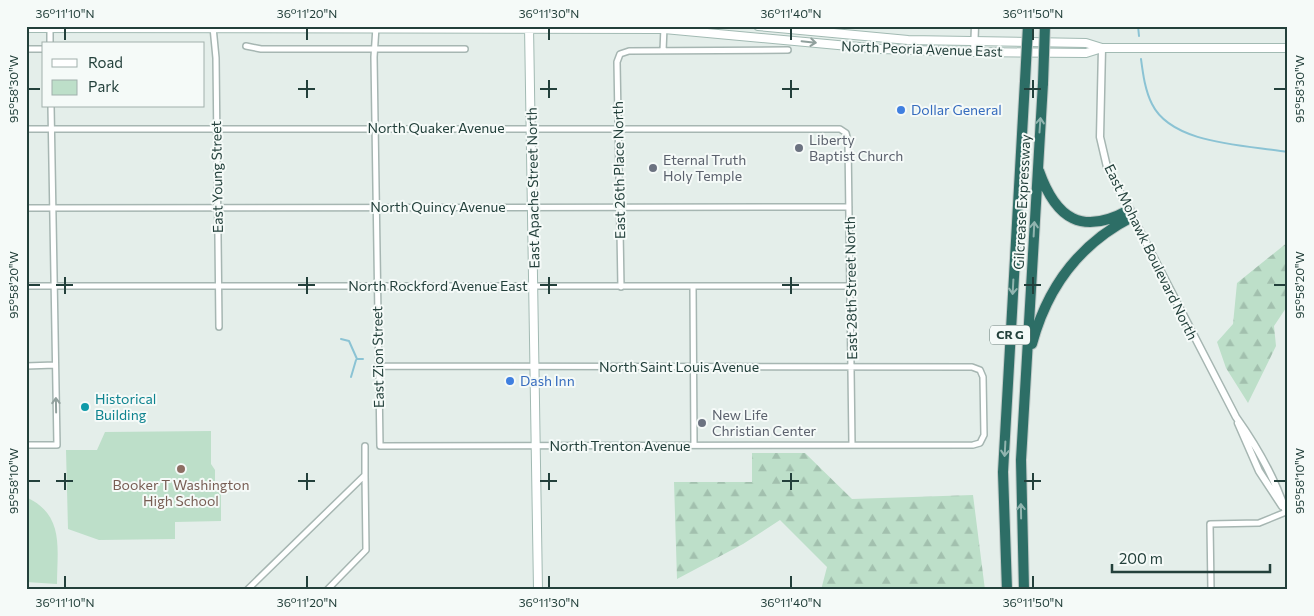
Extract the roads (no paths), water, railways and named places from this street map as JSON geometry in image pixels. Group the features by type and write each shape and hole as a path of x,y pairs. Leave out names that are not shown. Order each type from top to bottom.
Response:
{"highway":[{"name":"Gilcrease Expressway","path":"1007,590 1004,472 1028,26"},
{"name":"Gilcrease Expressway","path":"1024,590 1021,494 1026,364 1045,26"},
{"path":"1037,168 1050,199 1070,217 1084,221 1100,222 1130,213"},
{"path":"1026,364 1043,309 1063,274 1085,249 1130,213"}],"main road":[{"name":"North Peoria Avenue East","path":"758,26 840,36 974,43 1086,43 1102,48 1288,48"},
{"name":"East Apache Street North","path":"529,27 534,208 538,590"},
{"name":"North Peoria Avenue East","path":"26,28 664,28 880,49 1086,53 1102,48"}],"street":[{"path":"974,52 975,26"},
{"path":"50,27 50,42"},
{"name":"East Young Street","path":"213,27 216,58 219,327"},
{"name":"East Zion Street","path":"376,27 374,49 376,286 380,446"},
{"path":"664,28 663,51 788,50"},
{"path":"743,35 743,50"},
{"path":"246,46 261,49 465,49"},
{"name":"East Mohawk Boulevard North","path":"1102,48 1100,137 1107,168 1236,417 1242,436 1259,471 1287,514"},
{"path":"26,49 42,49"},
{"name":"East 26th Place North","path":"621,287 617,62 620,54 629,51 663,51"},
{"path":"26,445 57,445 51,108"},
{"name":"North Quaker Avenue","path":"26,129 834,128 844,131"},
{"name":"East 28th Street North","path":"844,131 848,141 852,445"},
{"name":"North Quincy Avenue","path":"26,208 849,207"},
{"name":"North Rockford Avenue East","path":"26,286 851,286"},
{"path":"693,286 694,445"},
{"path":"26,366 55,366"},
{"name":"North Saint Louis Avenue","path":"378,366 535,368 972,367 980,370 983,377 984,435 980,444"},
{"name":"North Trenton Avenue","path":"380,446 973,446 980,444"},
{"path":"327,590 366,550 365,446"},
{"path":"247,590 365,475"},
{"path":"1211,590 1210,524 1254,524 1287,514"}],"waterway":[{"path":"1138,26 1139,36"},
{"path":"1141,59 1146,88 1152,104 1162,118 1176,128 1212,141 1288,152"},
{"path":"341,339 349,341 357,359 363,359"},
{"path":"351,377 356,360"}],"place":[{"name":"Dollar General","path":"901,110"},
{"name":"Liberty Baptist Church","path":"799,148"},
{"name":"Eternal Truth Holy Temple","path":"653,168"},
{"name":"Dash Inn","path":"510,381"},
{"name":"Historical Building","path":"85,407"},
{"name":"New Life Christian Center","path":"702,423"},
{"name":"Booker T Washington High School","path":"181,469"}]}
